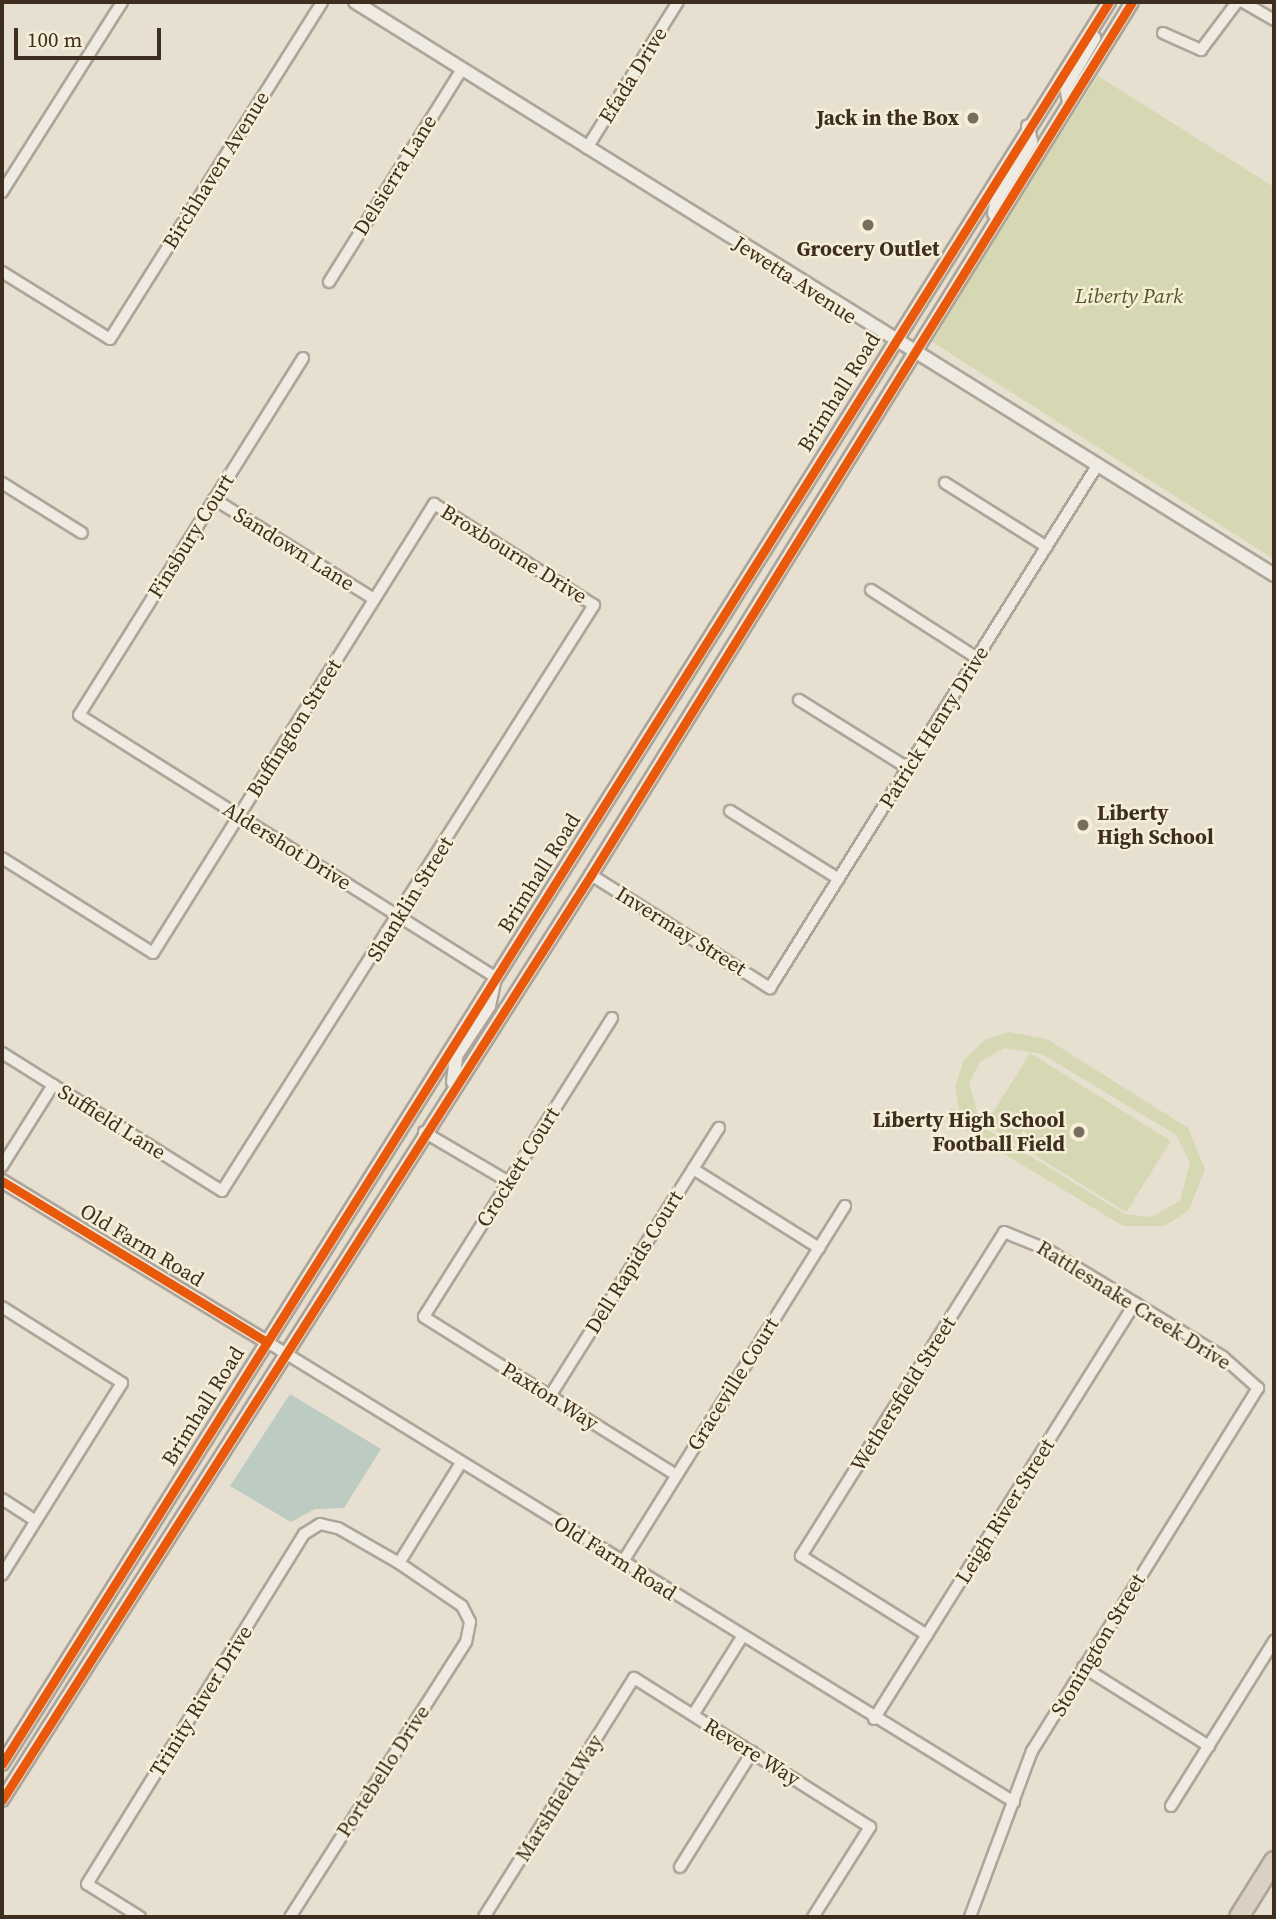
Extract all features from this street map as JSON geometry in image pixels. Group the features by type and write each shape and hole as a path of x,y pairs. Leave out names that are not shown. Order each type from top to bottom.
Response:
{"highway":[{"path":"1239,1917 1274,1861"}],"street":[{"path":"2,192 122,2"},
{"name":"Birchhaven Avenue","path":"2,272 110,339 322,2"},
{"name":"Jewetta Avenue","path":"355,2 891,341 1274,575"},
{"name":"Efada Drive","path":"587,148 678,2"},
{"name":"Brimhall Road","path":"2,1764 264,1340 495,976 891,341 1109,2"},
{"name":"Brimhall Road","path":"2,1800 453,1086 591,875 993,222 1132,2"},
{"path":"1163,33 1201,50 1237,2"},
{"path":"1243,2 1274,20"},
{"path":"1069,102 1066,86 1098,32 1100,15"},
{"name":"Delsierra Lane","path":"329,282 462,69"},
{"path":"993,222 997,198 1031,142 1028,126"},
{"name":"Finsbury Court","path":"79,715 303,358"},
{"name":"Patrick Henry Drive","path":"770,988 1097,466"},
{"path":"944,482 1047,547"},
{"path":"2,483 82,533"},
{"name":"Sandown Lane","path":"214,499 374,599"},
{"name":"Buffington Street","path":"2,858 153,953 434,504"},
{"name":"Broxbourne Drive","path":"434,504 594,605"},
{"path":"870,590 978,658"},
{"name":"Shanklin Street","path":"222,1191 594,605"},
{"path":"799,700 908,768"},
{"name":"Aldershot Drive","path":"79,715 495,976"},
{"path":"730,811 839,879"},
{"name":"Invermay Street","path":"591,875 770,988"},
{"path":"453,1086 456,1056 488,1006 495,976"},
{"name":"Crockett Court","path":"424,1317 612,1018"},
{"name":"Suffield Lane","path":"2,1053 222,1191"},
{"path":"2,1166 53,1085"},
{"name":"Dell Rapids Court","path":"550,1396 719,1128"},
{"path":"424,1132 509,1182"},
{"path":"693,1169 819,1248"},
{"name":"Old Farm Road","path":"2,1181 264,1340 874,1720 1014,1802"},
{"name":"Graceville Court","path":"622,1563 845,1206"},
{"name":"Rattlesnake Creek Drive","path":"1004,1232 1048,1250 1223,1357 1258,1388"},
{"name":"Wethersfield Street","path":"927,1635 801,1556 1004,1232"},
{"name":"Leigh River Street","path":"874,1720 1135,1303"},
{"path":"2,1307 122,1383 2,1575"},
{"name":"Paxton Way","path":"424,1317 676,1475"},
{"name":"Stonington Street","path":"970,1917 1032,1751 1258,1388"},
{"path":"399,1563 461,1463"},
{"path":"2,1499 36,1521"},
{"name":"Trinity River Drive","path":"140,1917 87,1884 304,1534 320,1524 338,1528 399,1563"},
{"name":"Portebello Drive","path":"290,1917 466,1642 470,1622 462,1606 399,1563"},
{"path":"693,1715 742,1637"},
{"path":"1171,1806 1274,1642"},
{"path":"1083,1667 1209,1746"},
{"name":"Revere Way","path":"634,1678 870,1827 813,1917"},
{"name":"Marshfield Way","path":"484,1917 634,1678"},
{"path":"680,1867 752,1752"}],"green space":[{"name":"Liberty Park","path":"1098,76 1274,187 1274,559 929,340"},
{"path":"1009,1032 1047,1039 1188,1128 1205,1169 1189,1210 1165,1226 1123,1226 945,1118 951,1108 959,1112 955,1086 964,1060 986,1039","holes":["1004,1048 1042,1054 1176,1135 1190,1163 1180,1201 1151,1217 1125,1214 981,1126 969,1083 980,1062"]},
{"name":"Liberty High School Football Field","path":"1030,1053 1171,1141 1126,1212 985,1124"}],"shaded area":[{"path":"290,1394 381,1449 344,1508 315,1509 291,1522 230,1486"}],"cycle path":[{"path":"2,1764 1109,2"},
{"path":"2,1800 591,875 1132,2"},
{"path":"2,1181 264,1340"}],"place":[{"name":"Jack in the Box","path":"973,118"},
{"name":"Grocery Outlet","path":"868,225"},
{"name":"Liberty High School","path":"1083,825"},
{"name":"Liberty High School Football Field","path":"1079,1132"}]}
